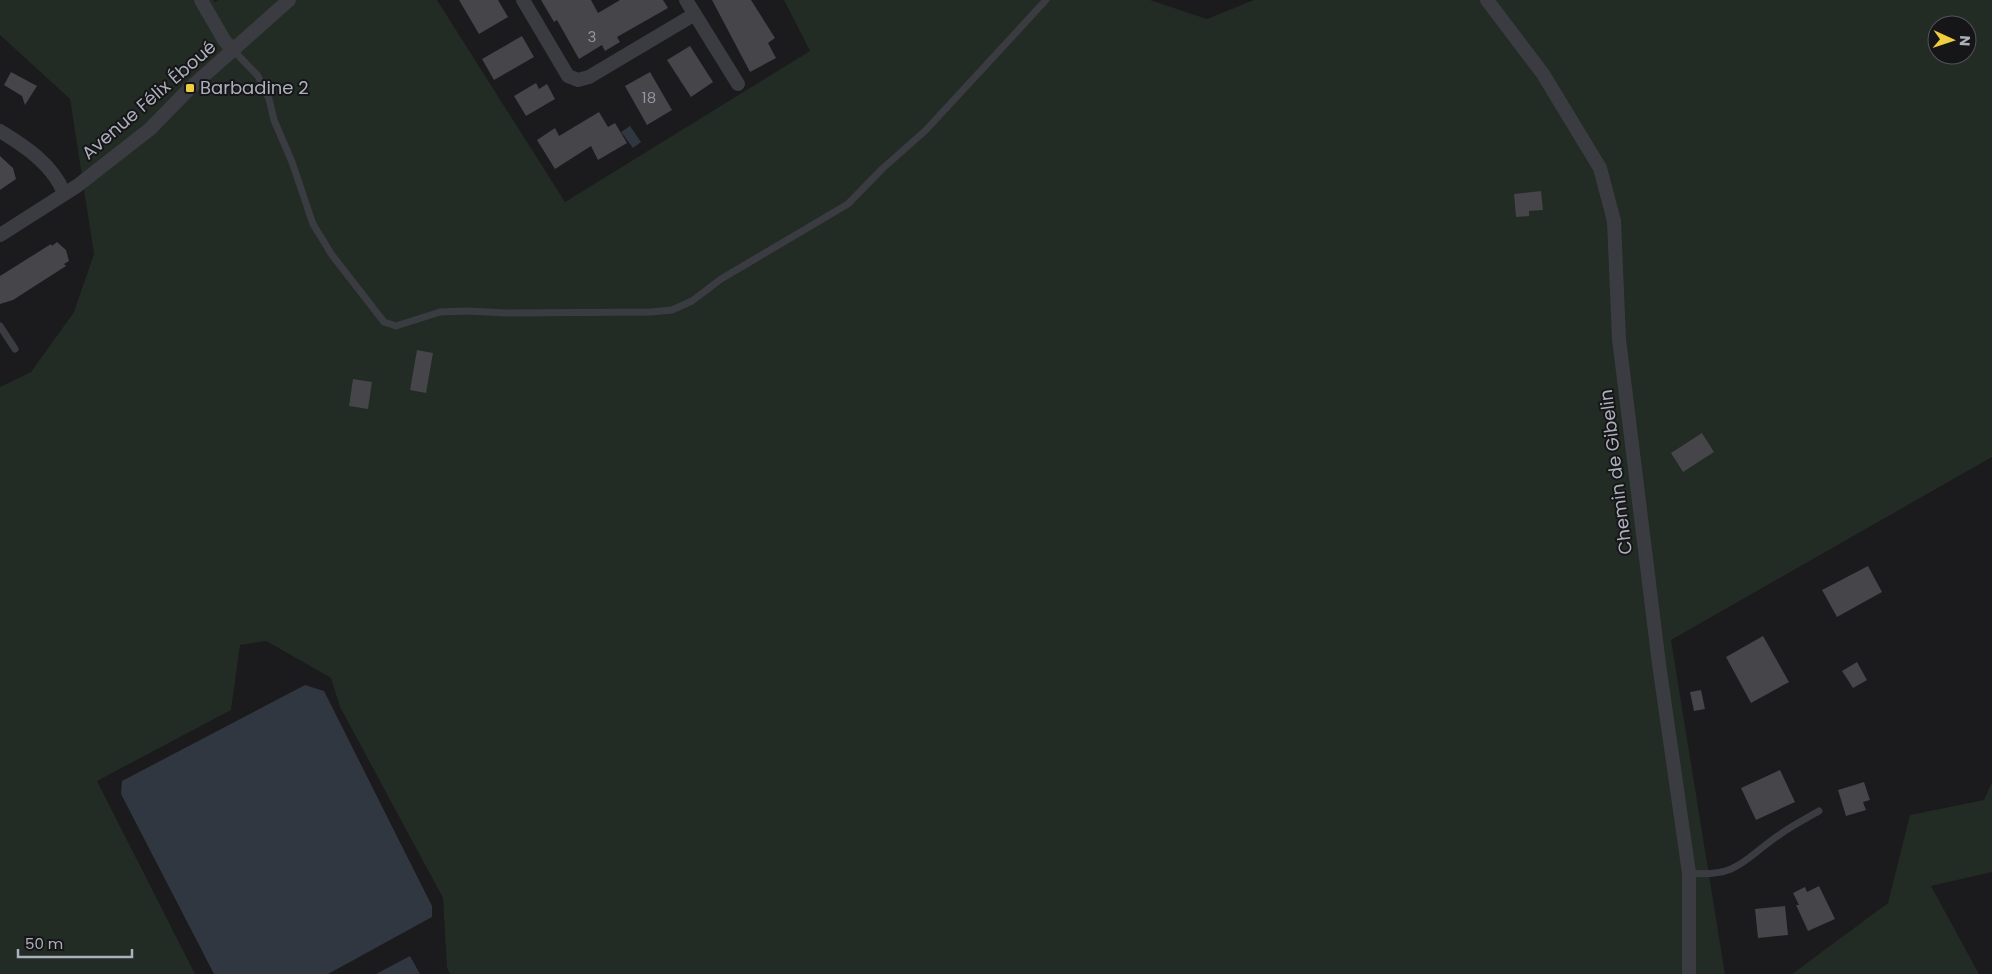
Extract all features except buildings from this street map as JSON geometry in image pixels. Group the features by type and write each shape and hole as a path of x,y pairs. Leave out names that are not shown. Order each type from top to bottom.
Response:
{"street":[{"path":"201,0 224,40 234,51"},
{"name":"Avenue Félix Éboué","path":"0,235 92,175 150,129 190,88 234,51 289,0"},
{"path":"523,0 568,76 578,80 589,77 695,14"},
{"path":"686,0 738,84"},
{"name":"Chemin de Gibelin","path":"1487,0 1543,74 1600,168 1614,221 1619,339 1659,664 1689,873 1690,974"},
{"path":"0,131 23,145 51,171 60,183 64,193"}],"lane":[{"path":"234,51 258,76 270,99 274,120 292,162 312,224 332,256 384,322 396,326 440,312 467,310 506,313 651,312 672,310 692,301 721,279 848,204 882,169 926,130 1046,0"},
{"path":"0,326 15,349"},
{"path":"1689,873 1707,875 1737,868 1781,833 1819,811"}],"shaded area":[{"path":"0,0 214,0 215,2 219,0 437,0 565,202 810,51 784,0 1150,0 1207,19 1254,0 1992,0 1992,457 1671,640 1725,974 450,974 447,968 443,898 340,707 331,678 266,641 240,645 231,710 97,781 195,974 0,974 0,387 31,372 74,312 94,254 70,99 0,35"},
{"path":"630,126 641,142 633,148 621,132"},
{"path":"305,685 324,691 432,906 432,917 328,974 214,974 121,794 122,781"},
{"path":"1992,782 1992,872 1931,886 1979,974 1792,974 1888,903 1910,815 1984,800"},
{"path":"410,956 420,974 376,974"}],"place":[{"name":"Barbadine 2","path":"190,88"}]}
